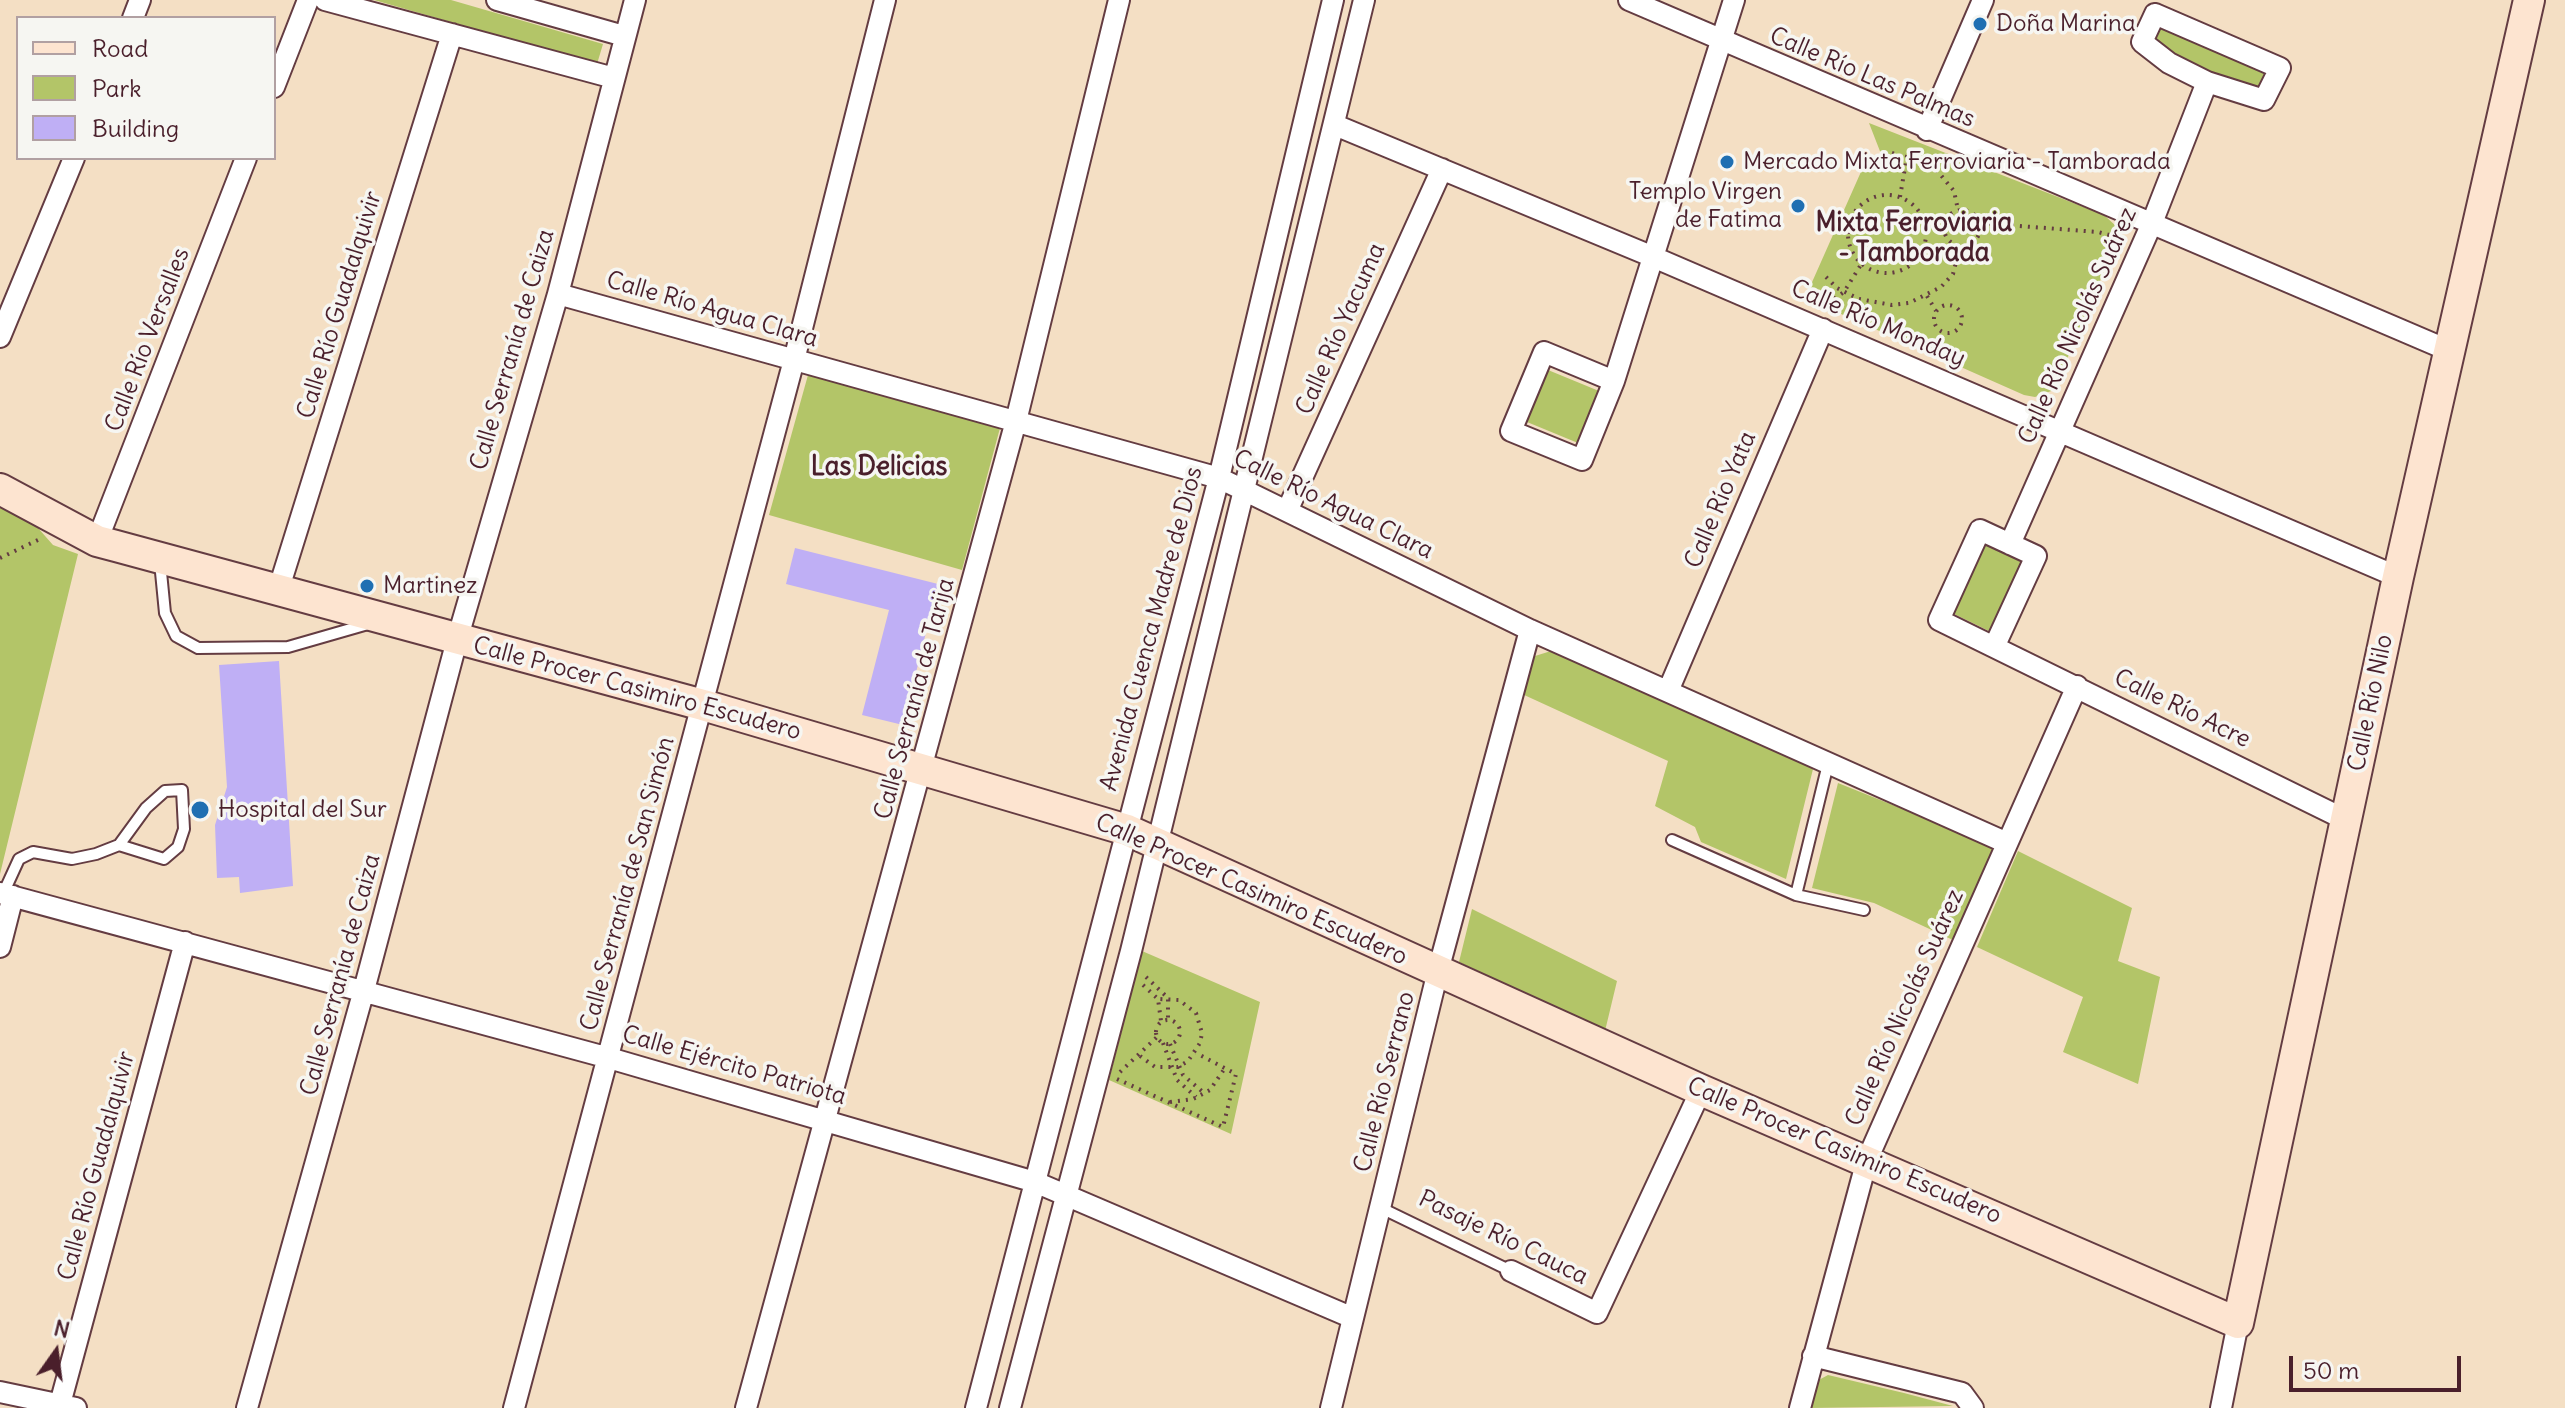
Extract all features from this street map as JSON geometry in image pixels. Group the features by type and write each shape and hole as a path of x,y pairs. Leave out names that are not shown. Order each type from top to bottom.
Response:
{"main road":[{"name":"Calle Río Nilo","path":"2238,1323 2398,577 2529,0"},
{"name":"Calle Procer Casimiro Escudero","path":"0,489 97,541 703,705 1127,830 1701,1090 2238,1323"}],"street":[{"path":"276,82 308,0"},
{"path":"325,0 614,78"},
{"path":"497,0 624,36"},
{"name":"Calle Serranía de Caiza","path":"247,1408 364,990 457,640 558,294 635,0"},
{"name":"Calle Serranía de San Simón","path":"514,1408 794,360 885,0"},
{"name":"Calle Serranía de Tarija","path":"746,1408 924,769 1016,421 1119,0"},
{"name":"Avenida Cuenca Madre de Dios","path":"976,1408 1219,478 1333,0"},
{"path":"1010,1408 1158,846 1364,0"},
{"name":"Calle Río Las Palmas","path":"1629,0 1720,42 2450,351"},
{"path":"1614,381 1544,352 1511,431 1582,460 1614,381 1734,0"},
{"path":"1927,130 1983,0"},
{"path":"2155,14 2280,68 2264,100 2207,82 2169,63 2142,42 2155,14"},
{"name":"Calle Río Guadalquivir","path":"278,591 452,34"},
{"name":"Calle Río Nicolás Suárez","path":"2010,544 2152,223 2207,82"},
{"name":"Calle Río Monday","path":"1335,125 1823,329 2398,577"},
{"path":"0,337 73,160"},
{"name":"Calle Río Versalles","path":"97,541 245,160"},
{"name":"Calle Río Yacuma","path":"1287,511 1442,169"},
{"name":"Calle Río Agua Clara","path":"558,294 1243,487 1530,630 2007,843"},
{"name":"Calle Río Yata","path":"1668,691 1823,329"},
{"path":"1980,530 2036,556 1995,645 1939,620 1980,530"},
{"name":"Calle Río Serrano","path":"1331,1408 1438,971 1530,630"},
{"name":"Calle Río Acre","path":"1995,645 2346,820"},
{"name":"Calle Río Nicolás Suárez","path":"1800,1408 1867,1160 2077,686"},
{"path":"0,947 6,894"},
{"name":"Calle Ejército Patriota","path":"6,894 609,1058 828,1120 1066,1194"},
{"name":"Calle Río Guadalquivir","path":"68,1406 185,942"},
{"name":"Pasaje Río Cauca","path":"1511,1271 1597,1313 1701,1090"},
{"path":"1066,1194 1353,1318"},
{"name":"Calle Río Nilo","path":"2227,1407 2238,1323"},
{"path":"1813,1356 1962,1393 1973,1408"},
{"path":"0,1392 68,1406"}],"lane":[{"path":"160,558 165,613 176,636 198,648 288,647 382,619"},
{"path":"1796,895 1828,764"},
{"path":"6,894 19,859 33,852 72,859 119,845 164,859 178,847 184,829 182,790 165,791 146,808 119,845"},
{"path":"1672,840 1796,895 1864,910"},
{"name":"Pasaje Río Cauca","path":"1381,1208 1511,1271"}],"path":[{"path":"1900,197 1907,156 1927,130"},
{"path":"1892,153 1934,167 1954,191 1958,210"},
{"path":"1885,195 1900,197 1913,205 1922,216 1927,231 1917,259 1905,269 1890,273 1875,271 1862,263 1852,251 1848,236 1850,221 1858,208 1870,199 1885,195"},
{"path":"1980,223 1973,243 1953,244 1945,233 1947,219 1958,210 1972,212 1980,223 2098,232 2141,246"},
{"path":"1826,277 1844,292 1892,305 1927,296 1953,274 1960,246"},
{"path":"1823,329 1828,303 1844,292 1862,263"},
{"path":"1927,296 1936,311 1933,321 1940,331 1951,333 1960,327 1962,316 1956,307 1945,305 1936,311"},
{"path":"0,558 67,525"},
{"path":"1140,974 1168,998 1168,1020"},
{"path":"1137,983 1151,990 1158,999 1161,1023"},
{"path":"1140,1056 1155,1067 1170,1068 1178,1067 1196,1053 1202,1033 1196,1013 1179,1000 1158,999"},
{"path":"1168,1020 1156,1029 1157,1037 1170,1043"},
{"path":"1168,1020 1178,1026 1180,1033 1170,1043"},
{"path":"1157,1037 1140,1056 1113,1077 1223,1127 1236,1074 1196,1053"},
{"path":"1163,1042 1170,1068 1177,1080 1196,1097"},
{"path":"1170,1043 1178,1067 1204,1093"},
{"path":"1169,1102 1204,1093 1225,1068"}],"green space":[{"path":"374,0 451,0 603,44 597,64"},
{"path":"2160,25 2269,72 2259,90 2208,74 2174,57 2152,40"},
{"path":"1869,123 2104,215 2117,227 2119,236 2054,390 2035,397 2024,395 1805,298 1864,165 1883,159"},
{"path":"1548,370 1599,391 1578,443 1527,422"},
{"path":"808,375 1000,428 962,570 769,515"},
{"path":"0,506 38,528 53,545 78,554 0,874"},
{"path":"1983,543 2026,563 1993,633 1950,612"},
{"path":"1551,651 1684,706 1813,769 1786,879 1701,842 1695,827 1655,806 1668,761 1522,694 1535,656"},
{"path":"1838,783 1995,846 1953,940 1874,903 1812,888"},
{"path":"2018,851 2132,908 2118,961 2160,977 2138,1084 2063,1052 2083,997 1977,947"},
{"path":"1472,909 1617,981 1605,1031 1459,962"},
{"path":"1142,951 1260,1002 1231,1134 1109,1080"},
{"path":"1828,1375 1953,1406 1809,1408 1817,1381"}],"building":[{"path":"795,548 938,584 903,725 862,715 889,610 786,584"},
{"path":"279,661 293,886 240,893 239,877 217,878 215,825 227,787 219,665"}],"place":[{"name":"Doña Marina","path":"1980,24"},
{"name":"Mercado Mixta Ferroviaria - Tamborada","path":"1727,162"},
{"name":"Templo Virgen de Fatima","path":"1798,206"},
{"name":"Martinez","path":"367,586"},
{"name":"Hospital del Sur","path":"200,810"}],"district":[{"name":"Mixta Ferroviaria - Tamborada","path":"1914,239"},
{"name":"Las Delicias","path":"879,468"}]}
